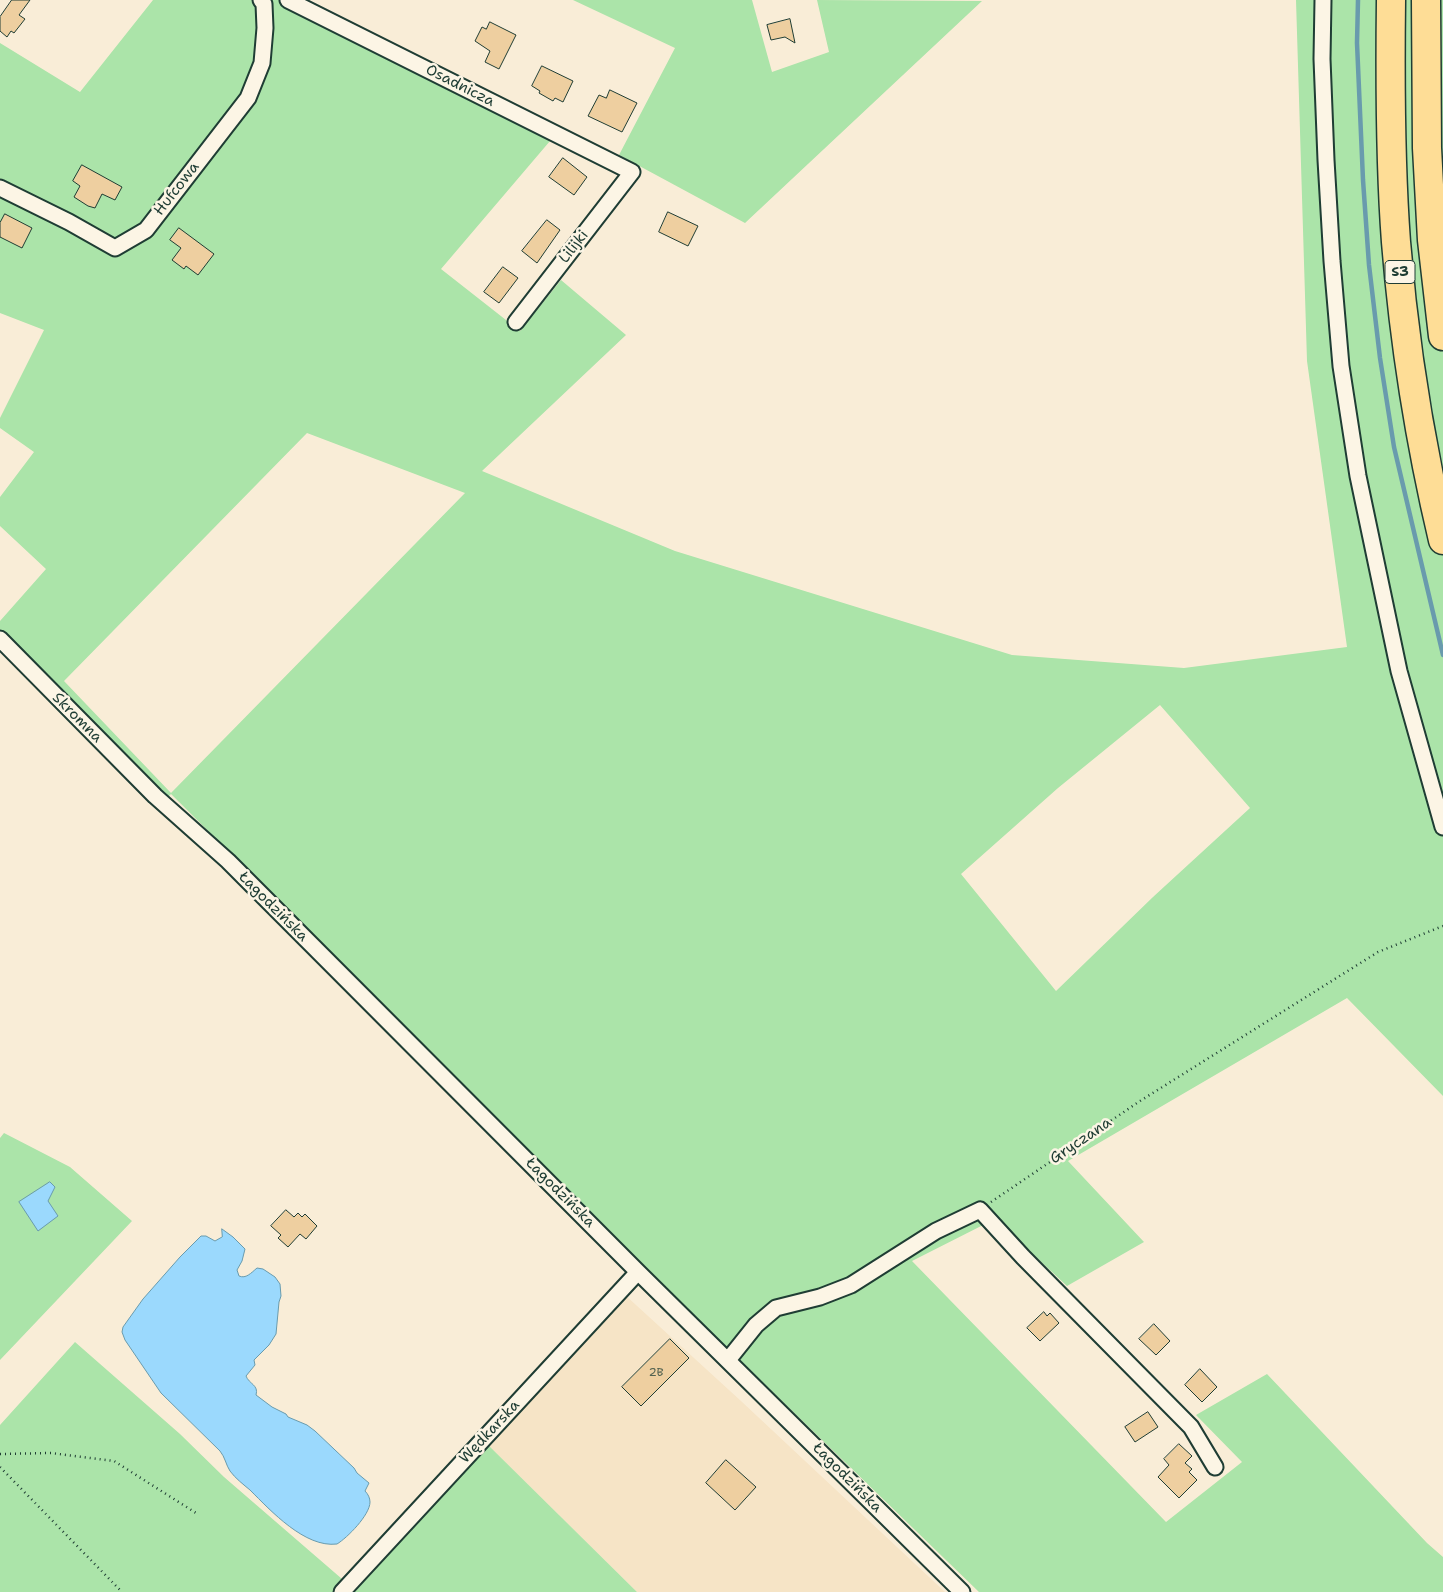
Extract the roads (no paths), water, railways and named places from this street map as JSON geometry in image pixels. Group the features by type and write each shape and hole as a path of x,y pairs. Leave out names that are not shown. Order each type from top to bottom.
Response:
{"highway":[{"name":"S3","path":"1391,0 1391,76 1396,242 1419,420 1443,540"},
{"name":"S3","path":"1426,0 1427,148 1432,240 1443,336"}],"street":[{"name":"Hufcowa","path":"0,188 69,222 115,248 146,230 248,98 262,63 265,28 264,4 261,0"},
{"name":"Osadnicza","path":"288,0 632,172"},
{"path":"1323,0 1322,59 1326,160 1341,366 1358,476 1399,671 1443,827"},
{"name":"Lilijki","path":"516,322 632,172"},
{"name":"Skromna","path":"0,639 155,796"},
{"name":"Łagodzińska","path":"155,796 228,861 638,1272 962,1592"},
{"path":"728,1360 756,1325 776,1308 820,1297 851,1285 936,1231 980,1210 1023,1258 1190,1427 1215,1467"},
{"name":"Wędkarska","path":"342,1592 638,1272"}],"water":[{"path":"50,1182 55,1187 48,1201 58,1216 38,1231 19,1202"},
{"path":"222,1229 245,1249 237,1270 239,1276 251,1274 257,1268 263,1269 275,1277 280,1284 281,1296 276,1334 269,1345 254,1360 255,1365 246,1376 255,1387 256,1395 288,1417 307,1425 315,1431 369,1483 365,1491 369,1496 370,1502 366,1513 352,1532 337,1544 325,1544 301,1534 278,1517 237,1479 230,1471 220,1451 161,1393 125,1340 122,1332 123,1327 143,1299 180,1257 201,1236 206,1236 215,1241 222,1237"}],"waterway":[{"path":"1358,0 1357,43 1363,180 1369,265 1380,358 1394,447 1443,655"}]}
